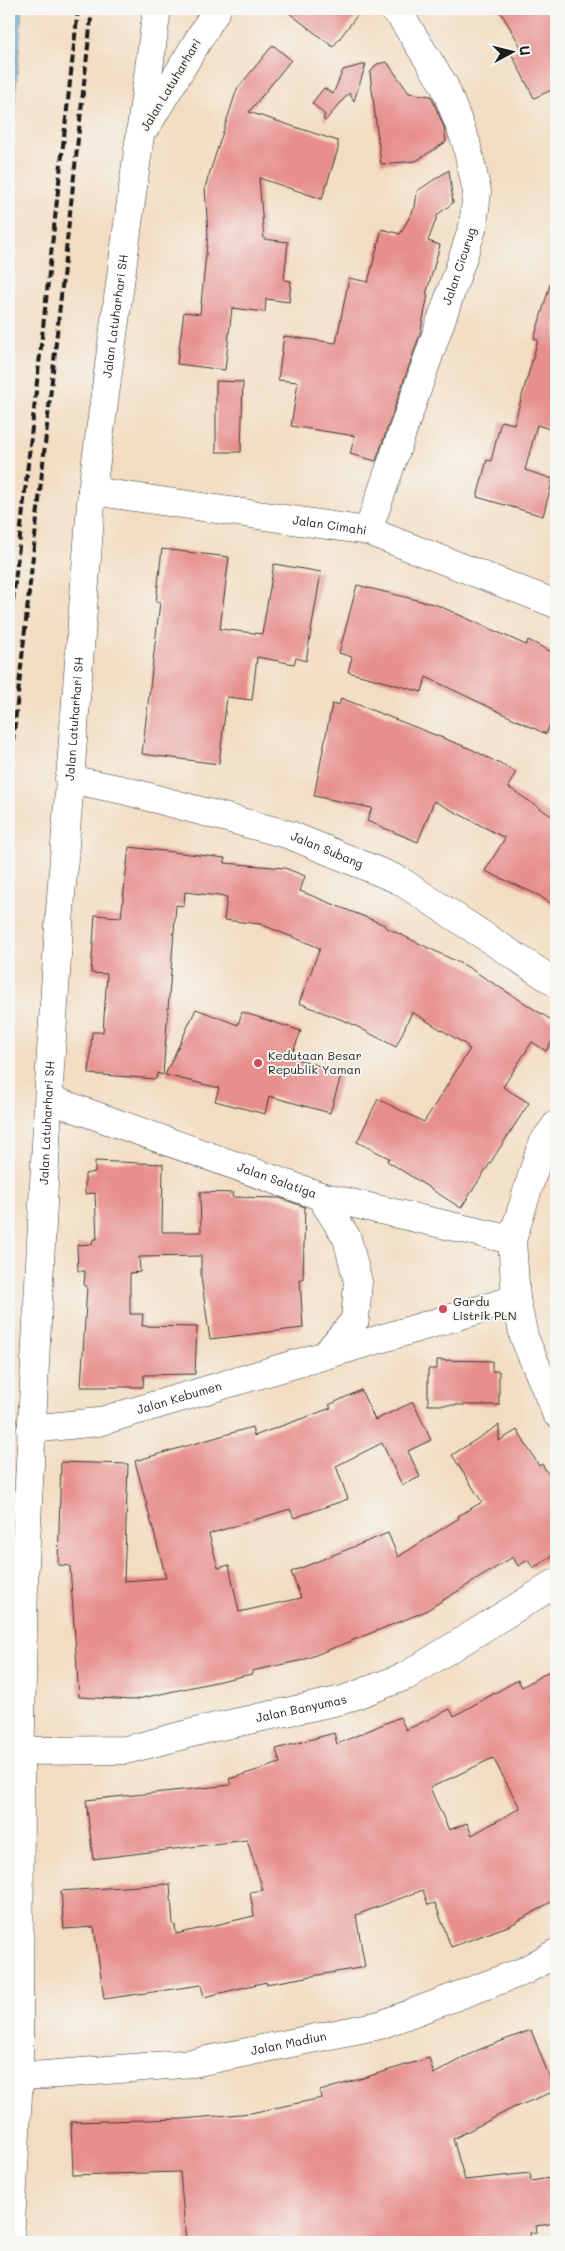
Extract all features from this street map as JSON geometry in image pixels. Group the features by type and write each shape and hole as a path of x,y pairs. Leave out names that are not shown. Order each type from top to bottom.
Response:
{"street":[{"name":"Jalan Latuharhari SH","path":"10,2242 24,1582 49,1099 69,779 92,491 157,9"},
{"name":"Jalan Latuharhari","path":"141,135 217,9"},
{"name":"Jalan Cicurug","path":"368,531 465,252 473,226 477,192 466,142 444,85 400,14 394,9"},
{"name":"Jalan Cimahi","path":"92,491 368,531 556,604"},
{"name":"Jalan Subang","path":"69,779 123,790 290,835 398,880 556,983"},
{"name":"Jalan Salatiga","path":"49,1099 320,1196 512,1240"},
{"path":"556,1125 542,1144 512,1240 516,1300 524,1337 556,1413"},
{"path":"320,1196 347,1238 358,1282 355,1320 325,1355"},
{"name":"Jalan Kebumen","path":"31,1430 98,1422 516,1300"},
{"name":"Jalan Banyumas","path":"20,1751 126,1750 211,1728 343,1700 406,1676 556,1583"},
{"name":"Jalan Madiun","path":"14,2076 193,2063 380,2025 524,1971 556,1953"}],"water":[{"path":"9,9 22,9 9,182"}],"building":[{"path":"284,9 362,9 333,47"},
{"path":"499,9 556,9 556,88 534,98 511,53 521,47"},
{"path":"273,45 291,60 249,112 338,141 338,149 322,199 259,178 264,239 288,242 284,280 291,281 289,302 266,299 265,312 232,308 225,370 177,364 184,312 200,314 208,234 205,187 237,89"},
{"path":"387,62 409,93 431,96 444,127 446,142 416,161 381,164 370,73 377,64"},
{"path":"366,64 354,101 349,93 325,121 323,119 325,115 312,103 324,88 333,94 343,70"},
{"path":"449,170 453,203 438,214 428,241 440,245 426,295 428,295 420,334 376,461 350,454 355,436 291,426 298,382 278,380 284,336 336,343 349,278 368,282 382,229 400,234 415,207 417,191"},
{"path":"551,281 556,282 556,431 537,425 525,470 553,479 543,516 477,497 487,460 491,461 501,421 514,424 538,340 534,339"},
{"path":"216,381 243,382 241,452 216,452"},
{"path":"162,549 229,557 220,629 262,634 274,564 321,572 306,661 296,658 294,664 257,657 252,700 227,697 219,764 142,754 160,602 156,602"},
{"path":"357,585 437,605 526,645 528,640 556,654 556,711 546,734 426,677 422,692 348,672 352,657 339,653"},
{"path":"341,698 471,749 516,772 508,787 556,819 556,907 538,895 485,871 505,838 434,801 418,842 367,821 372,808 314,796 332,704 339,705"},
{"path":"129,847 225,858 225,863 285,868 305,876 300,891 385,925 385,927 466,966 556,1023 556,1035 546,1051 532,1042 503,1087 529,1103 461,1208 387,1161 389,1158 357,1142 378,1099 424,1122 470,1049 467,1048 468,1046 412,1012 396,1047 350,1023 299,1003 320,948 260,924 224,920 227,897 185,892 184,906 176,905 163,1075 157,1073 156,1079 89,1074 92,1032 103,1032 107,974 91,973 95,915 121,917"},
{"path":"196,1009 238,1025 242,1012 301,1031 291,1057 342,1073 330,1113 269,1096 265,1114 215,1101 219,1088 165,1075"},
{"path":"95,1161 163,1164 162,1232 201,1232 200,1192 233,1193 232,1197 280,1198 305,1207 303,1279 300,1279 303,1328 210,1339 201,1277 201,1256 139,1257 140,1272 130,1273 130,1314 143,1314 142,1326 197,1327 195,1374 144,1375 143,1387 81,1387 87,1286 84,1286 85,1271 78,1271 77,1245 92,1244 93,1239 97,1239 95,1193 85,1194 85,1174 95,1172"},
{"path":"437,1360 492,1361 492,1371 499,1371 499,1405 428,1405 428,1369 437,1369"},
{"path":"361,1390 375,1420 413,1402 431,1440 408,1451 420,1477 402,1485 382,1443 336,1466 348,1499 294,1518 290,1509 209,1534 218,1568 229,1565 239,1612 301,1598 291,1572 388,1533 398,1557 482,1502 452,1455 499,1425 499,1441 517,1430 539,1466 542,1464 556,1487 556,1554 533,1568 528,1560 518,1566 513,1557 424,1612 303,1660 252,1671 252,1674 133,1700 79,1697 70,1566 58,1565 61,1462 128,1464 124,1581 166,1578 135,1461 252,1427 254,1436 331,1408 329,1405"},
{"path":"556,1667 556,1899 511,1925 451,1947 435,1903 428,1905 423,1890 356,1915 365,1967 266,1984 266,1982 204,1997 201,1985 104,1999 94,1927 64,1929 61,1891 170,1884 173,1925 175,1925 176,1934 254,1916 250,1892 263,1890 247,1840 93,1859 86,1800 231,1785 229,1779 280,1763 276,1749 334,1733 337,1744 400,1717 406,1730 450,1709 454,1716 518,1680 522,1687","holes":["493,1758 520,1808 472,1835 467,1823 449,1830 430,1788"]},
{"path":"531,2030 555,2091 513,2108 453,2139 465,2180 530,2173 531,2181 556,2177 556,2223 536,2226 537,2232 530,2233 531,2242 186,2242 180,2172 73,2175 71,2122 182,2119 251,2113 322,2098 320,2091 429,2058 434,2074 478,2050"}],"railway":[{"path":"9,637 78,9"},
{"path":"9,778 92,9"}],"place":[{"name":"Kedutaan Besar Republik Yaman","path":"258,1063"},
{"name":"Gardu Listrik PLN","path":"443,1309"}]}
